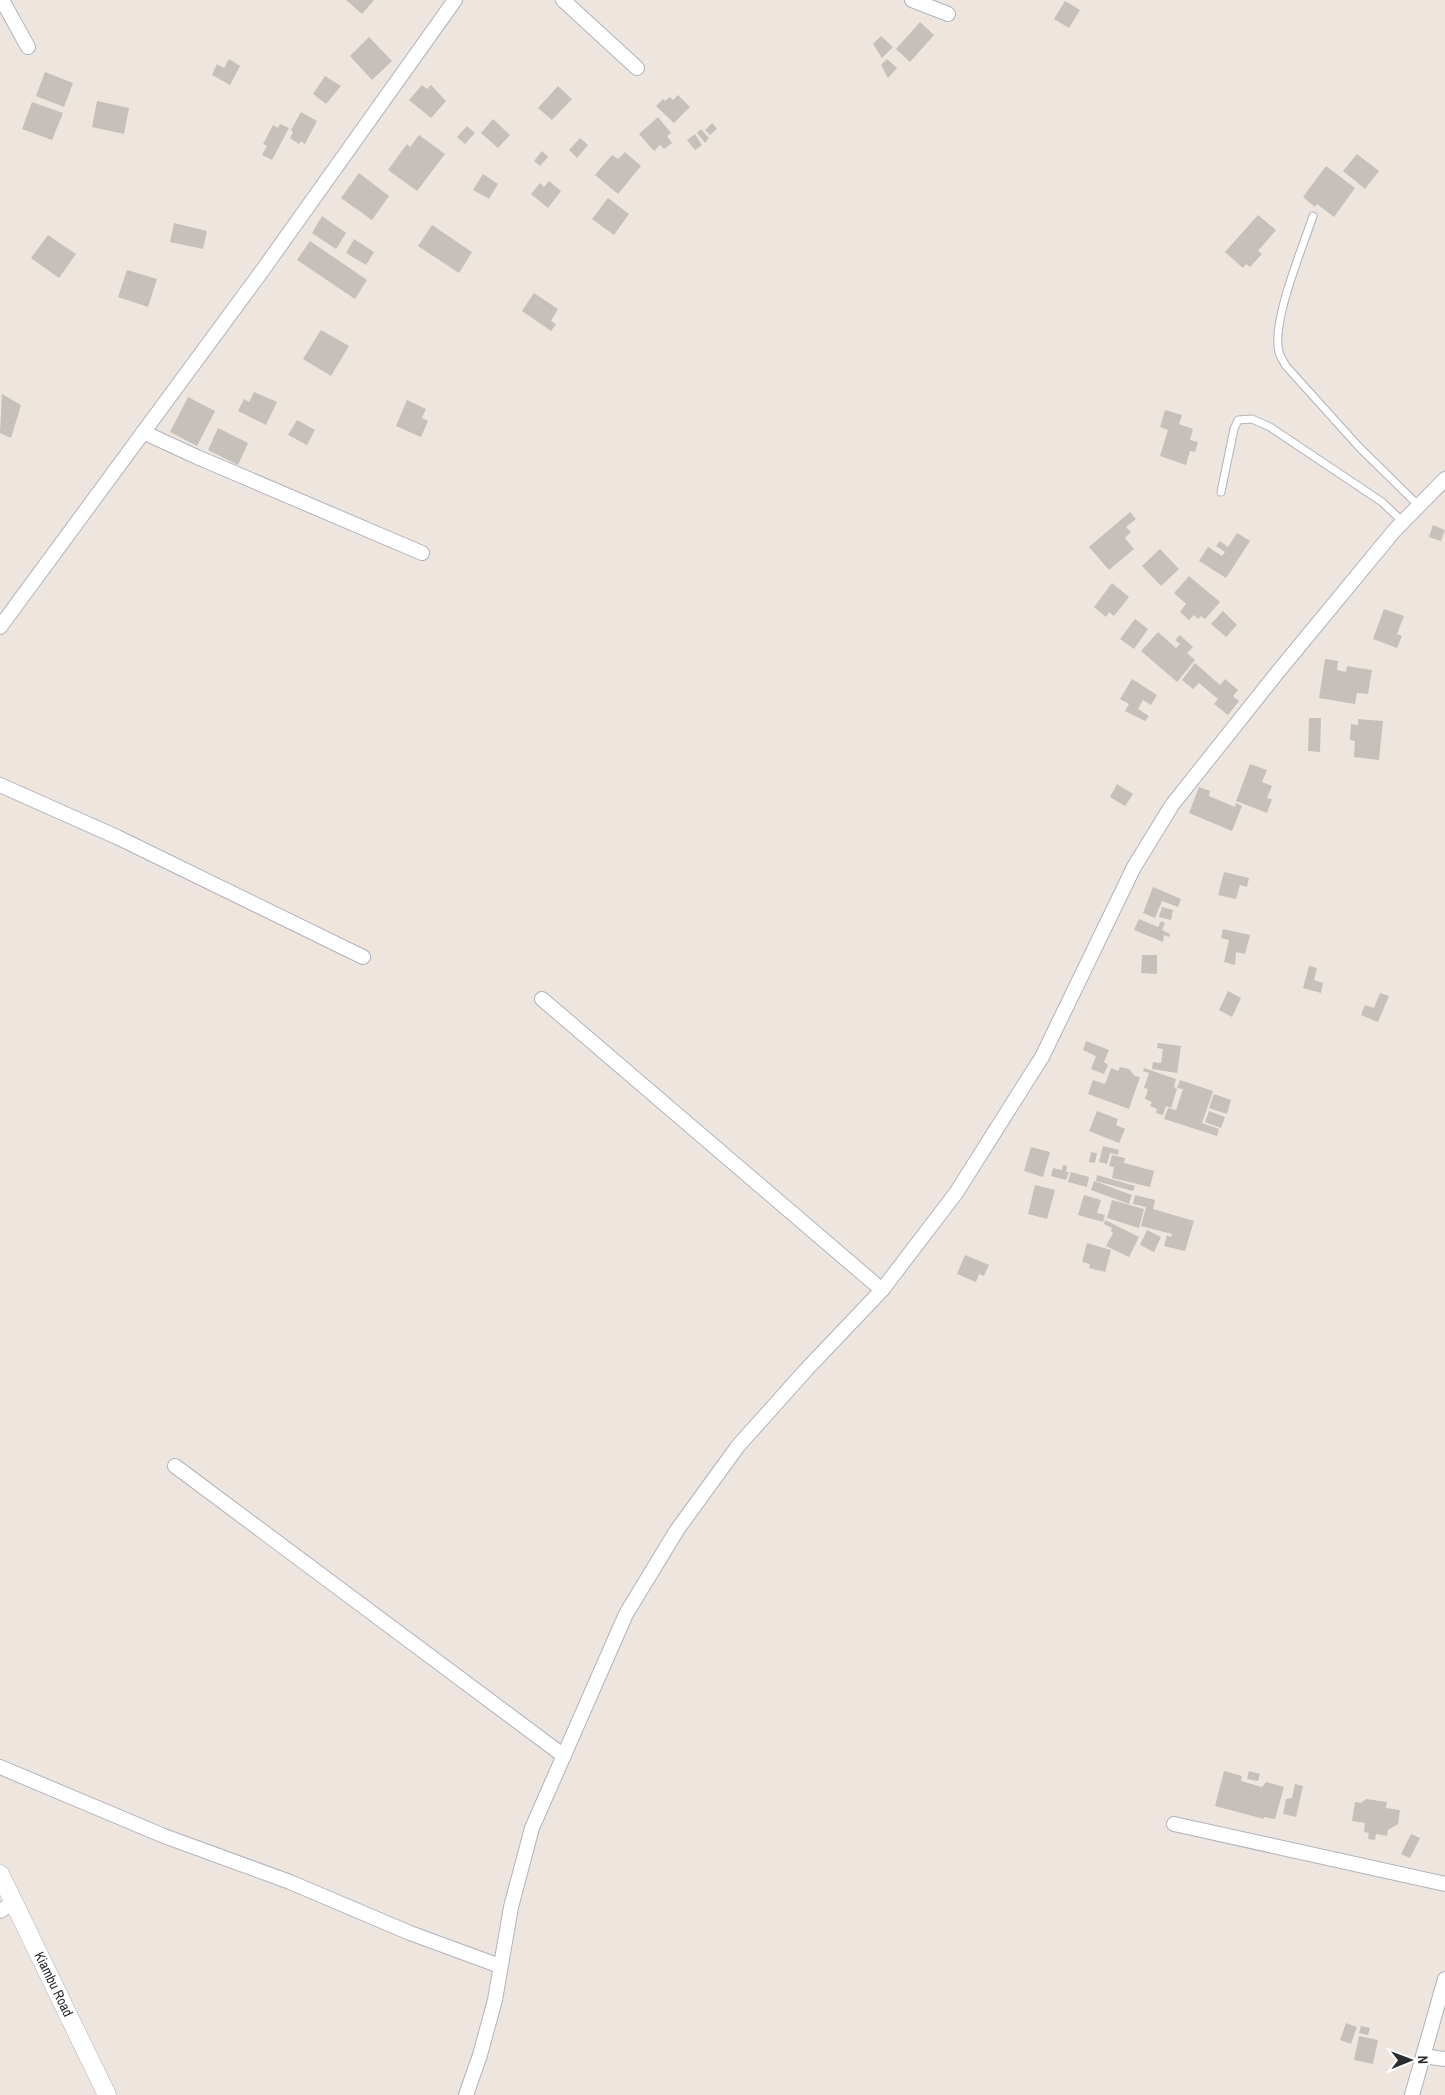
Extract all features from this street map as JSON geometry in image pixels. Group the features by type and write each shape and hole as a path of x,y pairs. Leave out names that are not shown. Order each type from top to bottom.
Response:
{"street":[{"path":"2,0 28,47"},
{"path":"0,627 262,272 455,0"},
{"path":"563,0 637,68"},
{"path":"912,0 948,14"},
{"path":"143,432 196,458 422,553"},
{"path":"466,2095 480,2055 492,2009 511,1907 530,1837 626,1614 676,1530 738,1446 805,1371 882,1290 956,1193 1042,1057 1134,867 1172,805 1277,673 1403,522 1420,506 1440,493 1445,480"},
{"path":"0,785 117,837 363,956"},
{"path":"542,999 882,1290"},
{"path":"175,1466 564,1756"},
{"path":"0,1767 164,1836 290,1882 410,1933 500,1966"},
{"path":"1174,1824 1445,1884"},
{"name":"Kiambu Road","path":"0,1874 7,1907 107,2095"},
{"path":"1412,2095 1445,1979"},
{"path":"1423,2056 1445,2059"}],"lane":[{"path":"1313,216 1283,309 1278,335 1279,353 1286,366 1359,448 1420,506"},
{"path":"1221,492 1234,429 1238,420 1252,419 1270,427 1382,502 1403,522"}],"building":[{"path":"346,0 374,0 362,14"},
{"path":"1065,1 1080,10 1069,28 1054,19"},
{"path":"920,22 934,35 910,62 896,49"},
{"path":"881,36 893,47 882,58 873,44"},
{"path":"369,37 392,61 372,80 350,56"},
{"path":"229,59 240,66 230,85 212,75 217,64 224,68"},
{"path":"887,59 897,68 888,78 881,65"},
{"path":"45,72 73,83 64,107 36,96"},
{"path":"325,76 341,86 326,104 313,94"},
{"path":"422,85 427,89 431,85 446,101 431,118 409,100"},
{"path":"558,86 572,99 552,120 538,108"},
{"path":"678,95 690,107 674,123 656,106 663,99 665,101 670,97 673,100"},
{"path":"97,101 129,108 124,134 92,127"},
{"path":"32,102 63,113 52,140 22,129"},
{"path":"301,112 317,121 305,144 301,141 299,144 290,138 293,132 291,130"},
{"path":"658,117 671,133 667,136 672,143 664,149 660,145 654,151 639,134"},
{"path":"493,119 510,135 498,148 481,133"},
{"path":"712,123 717,129 710,135 705,130"},
{"path":"280,124 289,128 272,160 262,155 267,146 263,144 273,125 278,128"},
{"path":"467,126 475,133 465,144 457,137"},
{"path":"701,129 709,138 705,143 697,133"},
{"path":"695,134 702,145 695,150 687,140"},
{"path":"419,135 445,154 417,191 388,170 407,144 410,147"},
{"path":"580,138 588,145 577,158 569,150"},
{"path":"542,151 548,157 540,166 534,161"},
{"path":"625,152 641,166 618,194 595,175 612,155 618,159"},
{"path":"1357,154 1379,171 1365,189 1343,171"},
{"path":"1326,166 1355,188 1334,217 1317,204 1315,207 1303,197"},
{"path":"359,173 389,196 372,220 341,198"},
{"path":"483,174 498,184 489,199 473,190"},
{"path":"549,181 561,191 548,208 531,194 540,183 544,187"},
{"path":"608,198 629,214 614,235 592,219"},
{"path":"1258,215 1276,230 1258,251 1262,254 1250,267 1246,264 1243,268 1225,252"},
{"path":"322,216 346,233 336,249 312,233"},
{"path":"174,223 207,231 203,249 170,242"},
{"path":"432,225 472,252 459,273 418,246"},
{"path":"48,235 76,254 59,278 31,258"},
{"path":"354,239 374,252 366,265 346,253"},
{"path":"310,241 367,280 355,299 297,260"},
{"path":"127,270 157,279 148,307 118,297"},
{"path":"534,293 558,309 551,321 556,324 551,331 522,311"},
{"path":"321,330 349,346 331,376 303,359"},
{"path":"254,392 277,402 266,425 238,411 244,399 249,402"},
{"path":"2,394 21,405 11,438 0,433"},
{"path":"188,397 215,411 197,446 170,432"},
{"path":"407,400 426,409 422,418 428,421 421,437 396,426"},
{"path":"1165,410 1182,415 1179,424 1193,429 1190,440 1198,442 1195,452 1190,451 1186,465 1160,456 1168,430 1160,427"},
{"path":"297,420 315,430 307,445 288,435"},
{"path":"218,428 248,443 238,465 208,450"},
{"path":"1130,512 1136,519 1126,527 1131,532 1125,538 1134,549 1109,570 1089,547"},
{"path":"1433,525 1445,530 1441,541 1429,537"},
{"path":"1237,533 1250,541 1226,578 1199,561 1208,547 1222,556 1225,552 1216,546 1220,541 1228,547"},
{"path":"1160,549 1179,569 1161,586 1142,566"},
{"path":"1189,576 1220,602 1205,619 1201,616 1198,619 1194,615 1189,620 1180,612 1186,604 1174,593"},
{"path":"1112,583 1129,597 1114,616 1109,612 1106,617 1094,607"},
{"path":"1384,609 1404,616 1397,634 1402,636 1397,648 1373,639"},
{"path":"1223,611 1237,625 1226,637 1211,624"},
{"path":"1135,619 1148,629 1134,649 1120,639"},
{"path":"1158,632 1176,648 1180,644 1175,640 1180,635 1193,647 1187,653 1195,660 1177,682 1141,651"},
{"path":"1325,659 1338,661 1337,670 1346,672 1347,666 1372,670 1368,694 1357,693 1355,704 1319,698"},
{"path":"1195,663 1220,685 1225,679 1238,690 1233,696 1239,701 1228,715 1214,704 1218,699 1199,683 1193,689 1182,680"},
{"path":"1132,679 1157,695 1151,705 1143,700 1138,709 1149,716 1145,721 1125,711 1129,704 1120,699"},
{"path":"1309,718 1321,718 1320,752 1308,751"},
{"path":"1358,719 1383,721 1379,760 1354,757 1355,741 1350,740 1351,724 1358,725"},
{"path":"1250,764 1267,770 1262,782 1272,786 1267,798 1272,799 1267,813 1236,801"},
{"path":"1117,784 1133,794 1125,806 1110,797"},
{"path":"1199,787 1210,791 1209,796 1235,807 1236,803 1242,806 1232,831 1189,813"},
{"path":"1224,872 1249,878 1247,887 1240,885 1236,899 1218,895"},
{"path":"1153,887 1181,899 1178,907 1162,901 1155,918 1143,913"},
{"path":"1162,907 1173,910 1171,920 1159,917"},
{"path":"1139,919 1158,927 1161,921 1165,923 1162,930 1170,934 1169,937 1164,935 1163,942 1134,930"},
{"path":"1223,929 1250,935 1245,954 1236,952 1235,965 1224,962 1229,940 1221,938"},
{"path":"1142,955 1157,955 1157,974 1141,973"},
{"path":"1309,966 1317,968 1314,980 1323,983 1321,993 1303,988"},
{"path":"1228,991 1241,998 1232,1017 1219,1010"},
{"path":"1380,993 1389,996 1378,1022 1361,1015 1365,1005 1374,1008"},
{"path":"1086,1041 1109,1050 1104,1062 1108,1065 1104,1074 1091,1069 1096,1056 1083,1050"},
{"path":"1158,1043 1181,1046 1177,1073 1152,1069 1153,1062 1161,1063 1163,1049 1157,1048"},
{"path":"1120,1067 1129,1069 1135,1076 1140,1077 1129,1109 1088,1094 1093,1080 1105,1084 1111,1068 1118,1071"},
{"path":"1144,1068 1176,1079 1174,1087 1177,1089 1171,1108 1166,1106 1163,1115 1156,1113 1157,1109 1150,1106 1152,1102 1145,1099 1148,1089 1144,1088 1149,1073 1143,1071"},
{"path":"1180,1080 1213,1091 1202,1123 1219,1129 1217,1136 1164,1119 1168,1108 1176,1110 1183,1089 1177,1088"},
{"path":"1214,1094 1231,1100 1227,1114 1209,1108"},
{"path":"1097,1111 1118,1119 1116,1125 1125,1129 1119,1143 1089,1131"},
{"path":"1209,1111 1225,1117 1221,1128 1205,1122"},
{"path":"1103,1146 1119,1150 1118,1155 1110,1153 1107,1164 1099,1162"},
{"path":"1031,1147 1050,1152 1043,1177 1024,1171"},
{"path":"1091,1152 1097,1153 1095,1163 1089,1162"},
{"path":"1112,1155 1125,1158 1124,1163 1154,1171 1150,1187 1112,1178 1114,1167 1109,1166"},
{"path":"1063,1165 1067,1166 1066,1172 1069,1172 1066,1180 1051,1176 1053,1168 1062,1170"},
{"path":"1071,1172 1089,1177 1087,1187 1068,1182"},
{"path":"1097,1175 1135,1186 1133,1191 1096,1181"},
{"path":"1094,1181 1132,1195 1129,1204 1091,1190"},
{"path":"1035,1185 1055,1190 1047,1219 1028,1214"},
{"path":"1084,1195 1101,1200 1097,1213 1105,1215 1103,1222 1078,1215"},
{"path":"1135,1195 1155,1200 1153,1209 1194,1221 1185,1251 1164,1246 1167,1235 1171,1237 1172,1234 1141,1226 1146,1207 1133,1204"},
{"path":"1112,1200 1144,1209 1139,1228 1107,1218"},
{"path":"1105,1220 1139,1237 1129,1257 1106,1246 1113,1233 1111,1231 1112,1228 1104,1224"},
{"path":"1147,1230 1161,1237 1154,1252 1140,1245"},
{"path":"1087,1243 1111,1250 1105,1272 1089,1268 1090,1264 1082,1262"},
{"path":"965,1255 989,1265 984,1276 979,1274 976,1282 957,1274"},
{"path":"1224,1771 1242,1776 1241,1781 1262,1787 1266,1782 1284,1787 1275,1819 1264,1817 1264,1819 1215,1806"},
{"path":"1249,1771 1260,1774 1258,1781 1247,1779"},
{"path":"1295,1784 1303,1786 1296,1817 1283,1814 1286,1799 1292,1798"},
{"path":"1366,1799 1387,1802 1386,1808 1400,1810 1398,1824 1388,1830 1387,1836 1376,1834 1375,1840 1368,1839 1369,1833 1364,1832 1365,1823 1352,1821 1355,1802 1361,1803"},
{"path":"1411,1834 1420,1838 1410,1858 1401,1854"},
{"path":"1346,2023 1357,2027 1351,2044 1340,2040"},
{"path":"1361,2026 1370,2028 1368,2035 1359,2033"},
{"path":"1359,2036 1378,2040 1373,2064 1354,2060"}]}
